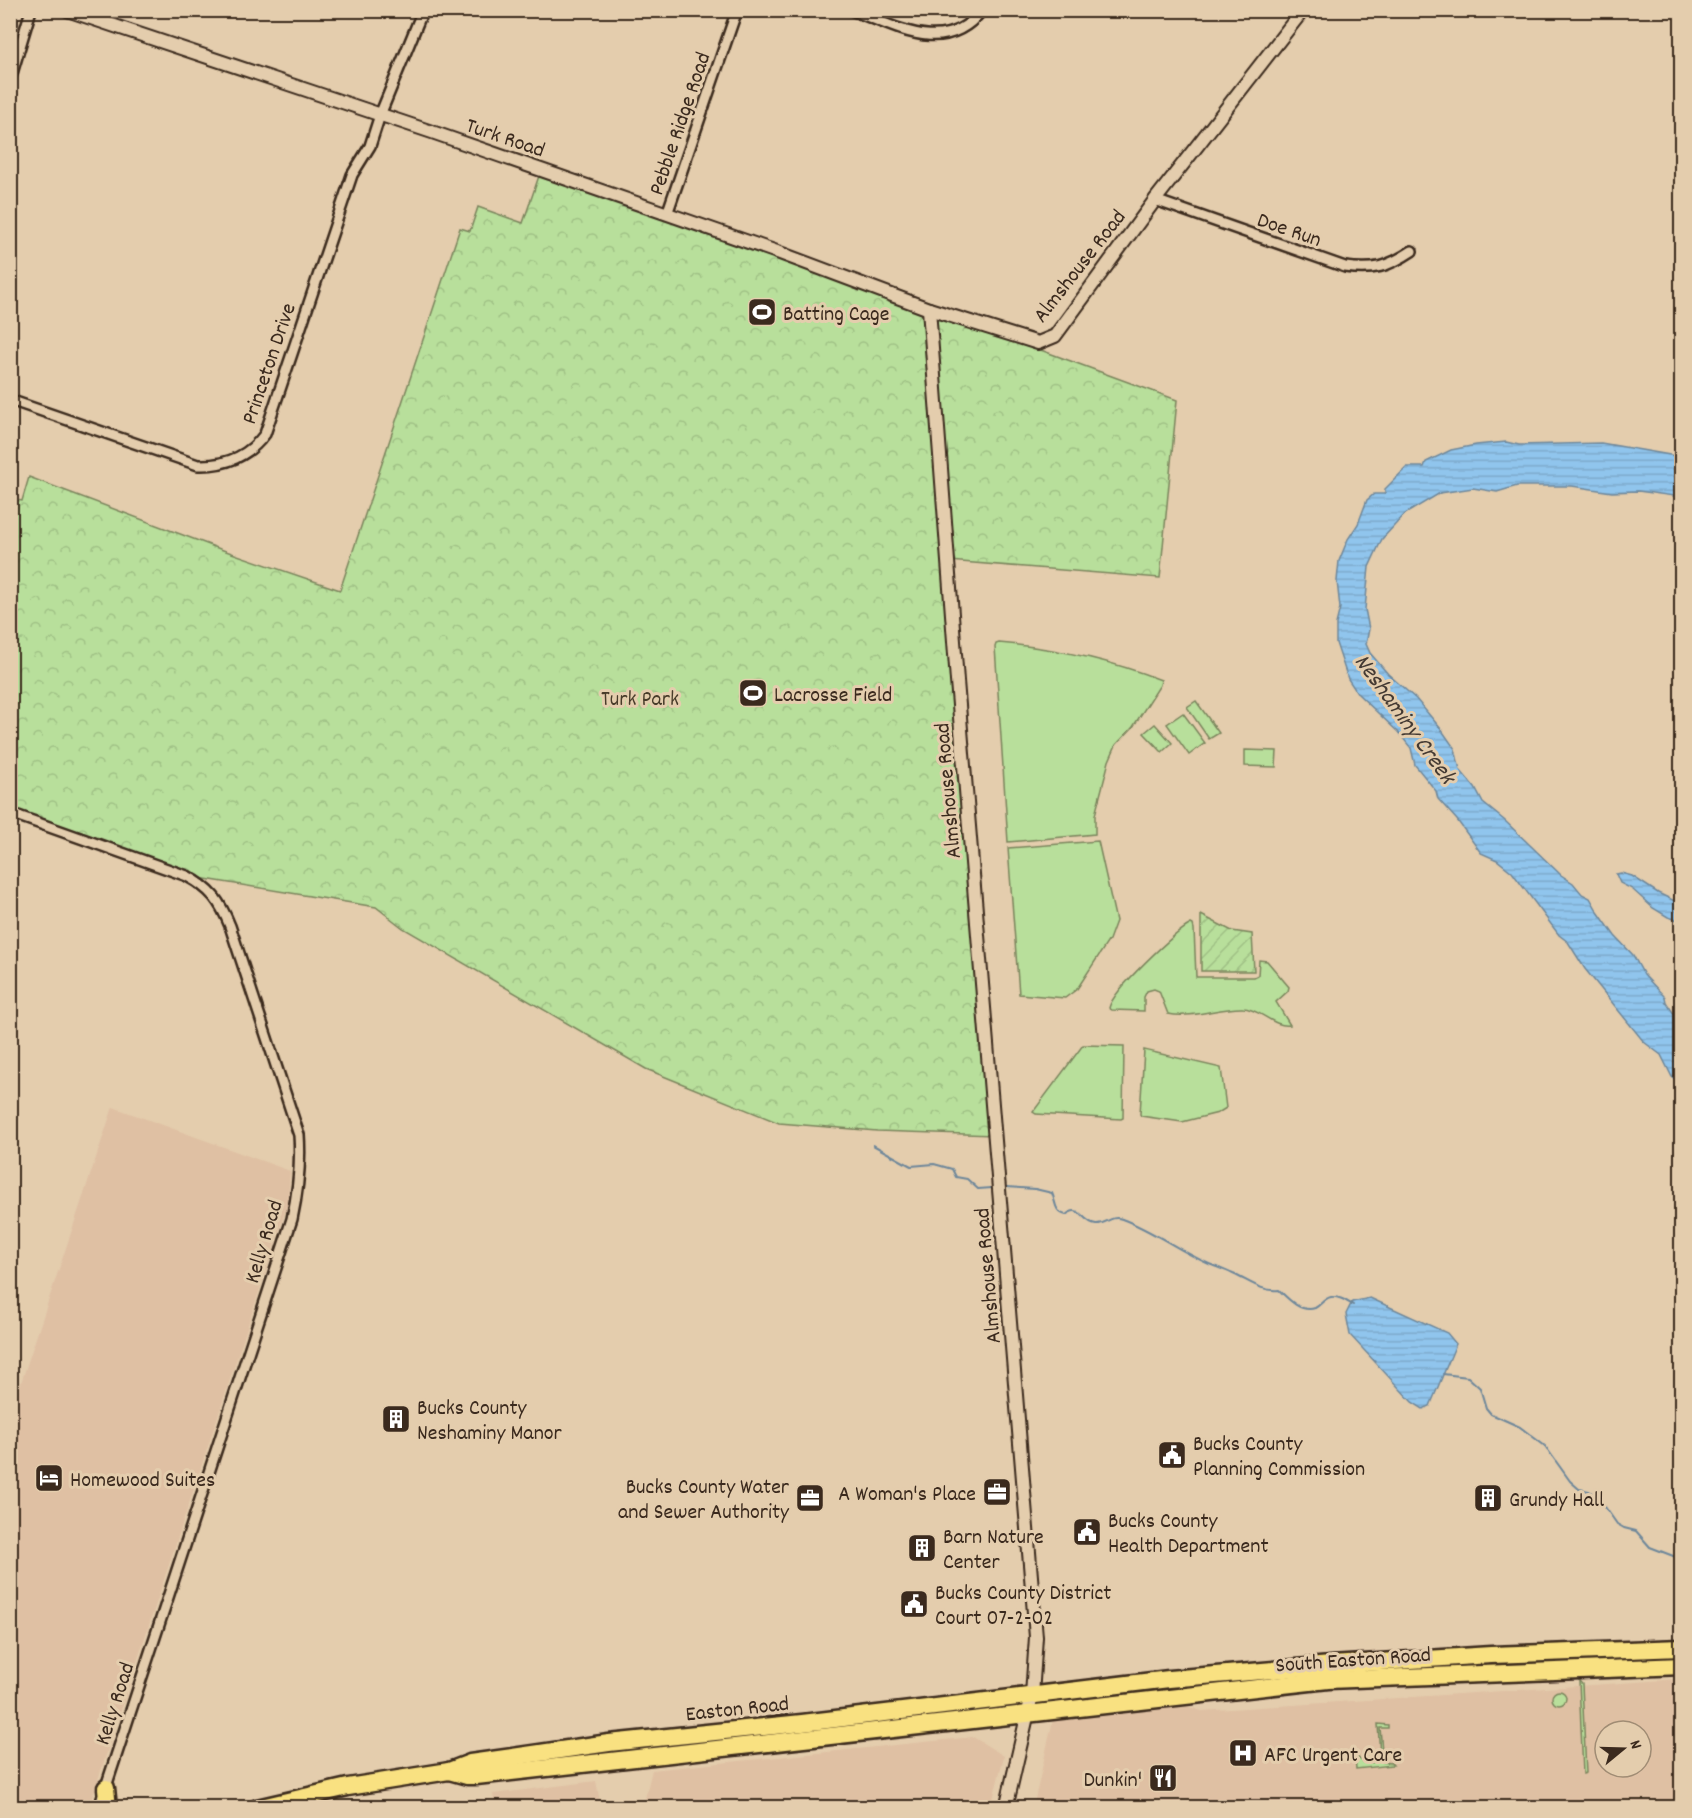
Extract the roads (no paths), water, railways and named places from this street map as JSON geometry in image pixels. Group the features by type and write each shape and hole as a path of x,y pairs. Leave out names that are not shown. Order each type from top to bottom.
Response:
{"highway":[{"name":"South Easton Road","path":"1032,1695 1169,1679 1331,1665 1491,1655 1682,1648"},
{"name":"South Easton Road","path":"1028,1712 1328,1680 1682,1666"},
{"name":"Easton Road","path":"257,1808 348,1787 449,1771 470,1763 609,1743 1032,1695"},
{"name":"Easton Road","path":"449,1771 476,1776 1028,1712"},
{"path":"106,1788 108,1808"}],"street":[{"path":"10,80 31,10"},
{"name":"Turk Road","path":"67,10 667,214 929,309"},
{"name":"Princeton Drive","path":"10,400 198,465 218,465 229,462 254,447 265,434 352,175 370,146 423,10"},
{"name":"Pebble Ridge Road","path":"667,214 737,10"},
{"path":"851,10 910,32 934,36 959,30 976,18 982,10"},
{"name":"Almshouse Road","path":"1006,1808 1032,1695 1036,1637 929,309 1038,343 1055,336 1155,200 1303,10"},
{"name":"Doe Run","path":"1155,200 1345,267 1380,268 1412,251"},
{"name":"Kelly Road","path":"10,813 187,876 204,885 212,893 230,926 299,1135 297,1195 292,1219 99,1808"}],"water":[{"name":"Neshaminy Creek","path":"1506,442 1519,445 1601,443 1681,457 1681,497 1638,491 1612,492 1572,486 1517,486 1497,492 1473,488 1440,493 1405,514 1382,539 1369,567 1365,609 1369,629 1366,644 1370,653 1388,674 1416,699 1441,729 1455,749 1460,770 1475,788 1483,803 1561,875 1573,883 1582,894 1590,898 1615,936 1633,955 1644,975 1665,997 1674,1014 1681,1020 1681,1083 1672,1077 1661,1055 1644,1042 1585,969 1568,942 1559,935 1512,872 1497,860 1481,853 1438,799 1436,791 1415,765 1411,748 1398,732 1358,694 1348,679 1336,643 1336,624 1340,608 1337,581 1339,561 1348,539 1358,524 1367,500 1374,494 1385,494 1385,489 1407,467 1424,467 1426,462 1451,450"},
{"path":"1616,874 1632,876 1658,893 1681,904 1681,921 1668,917 1653,908 1632,889 1620,883"},
{"path":"1370,1298 1447,1333 1456,1344 1430,1406 1423,1409 1412,1402 1350,1335 1346,1314 1352,1302"}],"waterway":[{"path":"873,1145 911,1166 934,1164 952,1169 956,1177 967,1179 978,1189 992,1188"},
{"path":"1007,1187 1052,1193 1059,1212 1066,1215 1078,1212 1091,1223 1122,1219 1196,1258 1256,1285 1279,1290 1295,1304 1305,1309 1315,1308 1331,1297 1340,1298 1353,1305"},
{"path":"1443,1374 1468,1377 1480,1388 1486,1408 1491,1414 1520,1427 1545,1446 1570,1481 1579,1489 1589,1491 1598,1497 1617,1524 1636,1531 1650,1547 1681,1559"}],"place":[{"name":"Batting Cage","path":"762,312"},
{"name":"Lacrosse Field","path":"753,693"},
{"name":"Bucks County Neshaminy Manor","path":"396,1419"},
{"name":"Bucks County Planning Commission","path":"1172,1455"},
{"name":"Homewood Suites","path":"49,1478"},
{"name":"A Woman's Place","path":"997,1492"},
{"name":"Bucks County Water and Sewer Authority","path":"810,1498"},
{"name":"Grundy Hall","path":"1488,1498"},
{"name":"Bucks County Health Department","path":"1087,1532"},
{"name":"Barn Nature Center","path":"922,1548"},
{"name":"Bucks County District Court 07-2-02","path":"914,1604"},
{"name":"AFC Urgent Care","path":"1243,1753"},
{"name":"Dunkin'","path":"1163,1778"}],"park label":[{"name":"Turk Park","path":"640,697"}]}
